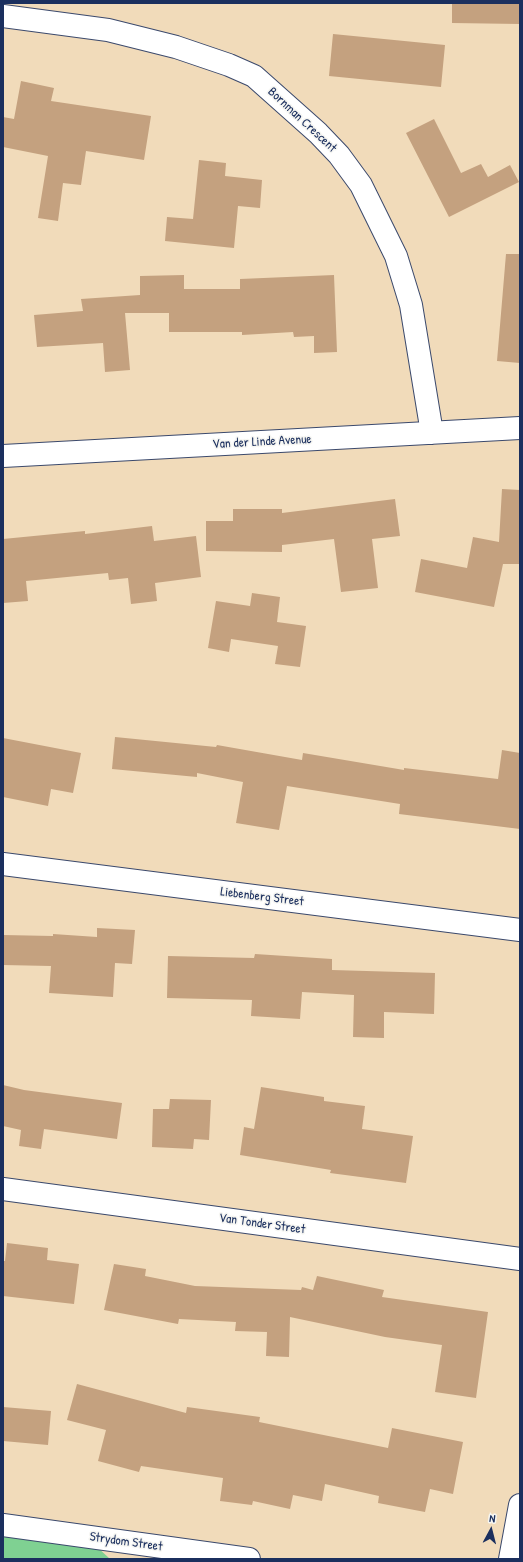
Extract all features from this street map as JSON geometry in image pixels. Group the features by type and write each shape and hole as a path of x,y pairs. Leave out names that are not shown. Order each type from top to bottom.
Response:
{"street":[{"name":"Bornman Crescent","path":"3,16 108,30 176,47 229,65 254,76 318,133 339,155 361,185 396,256 411,305 432,433"},
{"name":"Van der Linde Avenue","path":"3,456 520,428"},
{"name":"Liebenberg Street","path":"3,864 520,930"},
{"name":"Van Tonder Street","path":"3,1189 520,1259"},
{"path":"510,1559 520,1505"},
{"name":"Strydom Street","path":"3,1525 134,1551 249,1559"}],"green space":[{"path":"3,1529 95,1545 110,1559 3,1559"}],"building":[{"path":"452,3 520,3 520,24 452,23"},
{"path":"333,34 445,45 441,87 329,76"},
{"path":"21,81 54,88 51,101 151,116 144,160 86,151 81,185 63,183 58,221 38,218 48,156 3,147 3,117 14,119"},
{"path":"434,119 461,173 481,164 488,177 510,165 519,182 449,217 406,133"},
{"path":"199,160 226,163 225,176 262,180 260,208 238,206 234,248 165,241 167,217 193,219"},
{"path":"506,254 520,254 520,363 497,361"},
{"path":"184,275 184,289 240,289 240,279 334,275 337,352 314,353 314,336 294,337 293,332 242,335 242,332 169,332 169,313 125,313 130,370 105,372 103,343 37,347 34,315 83,311 81,299 140,295 140,276"},
{"path":"502,489 520,490 520,564 503,564 494,607 415,592 421,559 467,568 473,537 499,542"},
{"path":"395,499 400,536 372,539 378,588 341,592 334,539 282,545 282,552 206,551 206,521 233,521 233,509 282,509 282,513"},
{"path":"152,526 154,541 196,536 201,577 155,583 157,601 131,604 128,578 109,580 108,573 26,581 28,601 3,603 3,539 85,531 85,534"},
{"path":"252,593 280,597 277,622 306,626 300,667 275,664 278,646 231,639 229,652 208,648 216,601 250,606"},
{"path":"115,737 216,747 217,745 302,760 303,753 404,770 404,768 498,779 502,750 520,753 520,829 399,814 400,804 287,786 279,830 236,823 243,782 197,773 197,777 112,769"},
{"path":"3,738 81,753 73,793 51,789 48,806 3,797"},
{"path":"97,928 135,930 132,964 115,963 113,997 49,993 51,966 3,965 3,935 53,936 53,934 97,937"},
{"path":"255,954 332,959 332,970 435,973 434,1014 384,1012 384,1038 353,1037 354,995 302,992 300,1019 251,1016 252,1000 167,998 168,956 254,958"},
{"path":"3,1085 24,1090 122,1103 117,1139 44,1129 41,1149 19,1146 21,1130 3,1126"},
{"path":"261,1087 324,1097 324,1101 365,1106 362,1129 413,1136 406,1183 330,1173 331,1170 240,1155 244,1127 254,1129"},
{"path":"170,1099 211,1100 209,1140 194,1139 193,1149 152,1147 153,1109 169,1109"},
{"path":"7,1243 48,1248 47,1260 79,1264 74,1304 3,1296 3,1261 5,1261"},
{"path":"114,1264 146,1269 145,1276 195,1286 301,1290 302,1287 313,1290 317,1276 384,1290 382,1297 488,1312 476,1398 435,1392 442,1345 385,1337 290,1317 289,1357 266,1356 267,1332 235,1331 236,1322 179,1319 178,1324 104,1310"},
{"path":"77,1384 186,1413 187,1407 260,1417 259,1422 388,1448 392,1428 463,1442 453,1494 430,1489 425,1512 378,1503 379,1496 325,1484 322,1501 293,1495 290,1509 253,1501 252,1505 220,1501 223,1478 141,1466 139,1472 98,1461 106,1430 67,1420"},
{"path":"3,1407 51,1411 48,1445 3,1441"}]}
